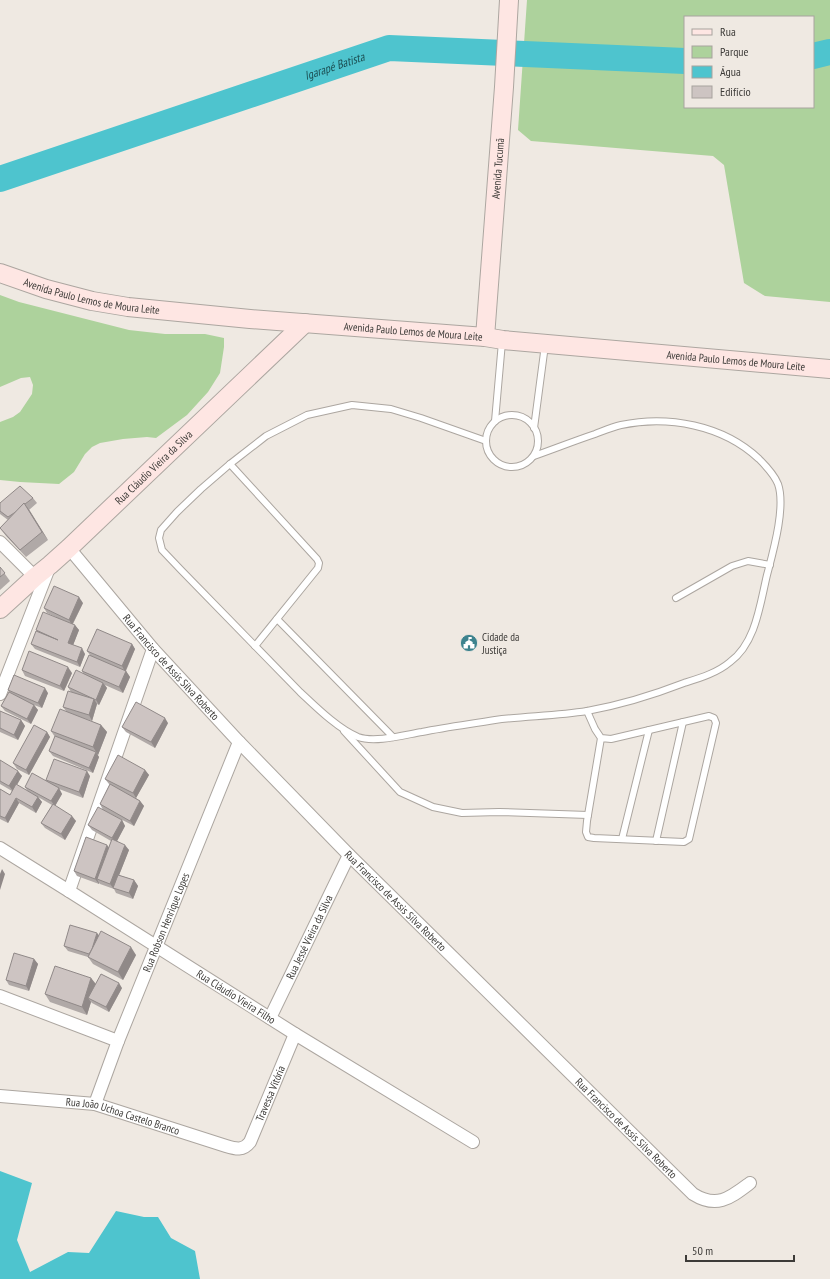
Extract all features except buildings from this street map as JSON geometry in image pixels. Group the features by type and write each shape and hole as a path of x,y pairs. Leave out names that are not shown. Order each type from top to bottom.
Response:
{"street":[{"name":"Avenida Tucumã","path":"494,339 504,87 509,3"},
{"name":"Avenida Paulo Lemos de Moura Leite","path":"0,273 46,289 92,301 136,308 830,369"},
{"name":"Rua Cláudio Vieira da Silva","path":"0,609 69,548 306,323"},
{"path":"0,542 35,577"},
{"name":"Rua Francisco de Assis Silva Roberto","path":"69,548 153,649 348,855 693,1194 712,1202 722,1201 731,1197 750,1183"},
{"path":"0,694 50,565"},
{"path":"69,891 153,649"},
{"name":"Rua Robson Henrique Lopes","path":"94,1104 156,946 240,742"},
{"name":"Rua Cláudio Vieira Filho","path":"0,848 295,1034 473,1142"},
{"name":"Rua Jessé Vieira da Silva","path":"270,1018 348,855"},
{"path":"0,996 118,1041"},
{"name":"Travessa Vitória","path":"242,1149 247,1147 250,1142 295,1034"},
{"name":"Rua João Uchoa Castelo Branco","path":"0,1096 94,1104 226,1146 242,1149"}],"lane":[{"path":"494,339 495,421"},
{"path":"534,428 545,344"},
{"path":"486,441 392,409 352,405 307,415 266,436 230,464 177,512 161,530 159,538 162,550 319,710 339,726 400,792 433,807 462,813 499,812 588,815"},
{"path":"509,416 516,416 524,418 530,422 534,428 538,435 537,449 529,462 515,467 508,467 494,461 487,448 486,441 490,427 495,421 509,416"},
{"path":"339,726 359,737 370,739 393,737 504,719 587,711 651,696 711,674 730,662 744,649 752,632 770,565 781,506 778,485 769,469 752,452 730,438 704,428 678,423 650,421 620,425 534,456"},
{"path":"230,464 319,563 318,568 255,646"},
{"path":"676,598 732,566 748,562 770,565"},
{"path":"277,619 393,737"},
{"path":"587,711 601,738 588,815 586,832 588,837 684,842 689,839 716,723 714,718 709,716 611,739 601,738"},
{"path":"656,841 683,722"},
{"path":"622,839 649,730"}],"green space":[{"path":"527,0 830,0 830,302 765,296 744,283 724,165 713,156 531,141 518,130"},
{"path":"0,295 19,302 129,330 165,334 205,334 224,338 220,373 208,392 187,415 156,438 147,437 123,439 100,443 92,447 85,454 74,472 59,484 0,480 0,422 13,417 20,412 32,394 33,385 30,377 21,378 0,387"}],"water":[{"path":"0,1171 32,1183 17,1240 30,1272 68,1252 89,1253 116,1211 144,1217 158,1217 171,1238 195,1251 200,1279 0,1279"}],"waterway":[{"name":"Igarapé Batista","path":"0,179 389,48 684,61"},
{"name":"Igarapé Batista","path":"814,56 830,52"}],"place":[{"name":"Cidade da Justiça","path":"469,643"}]}
